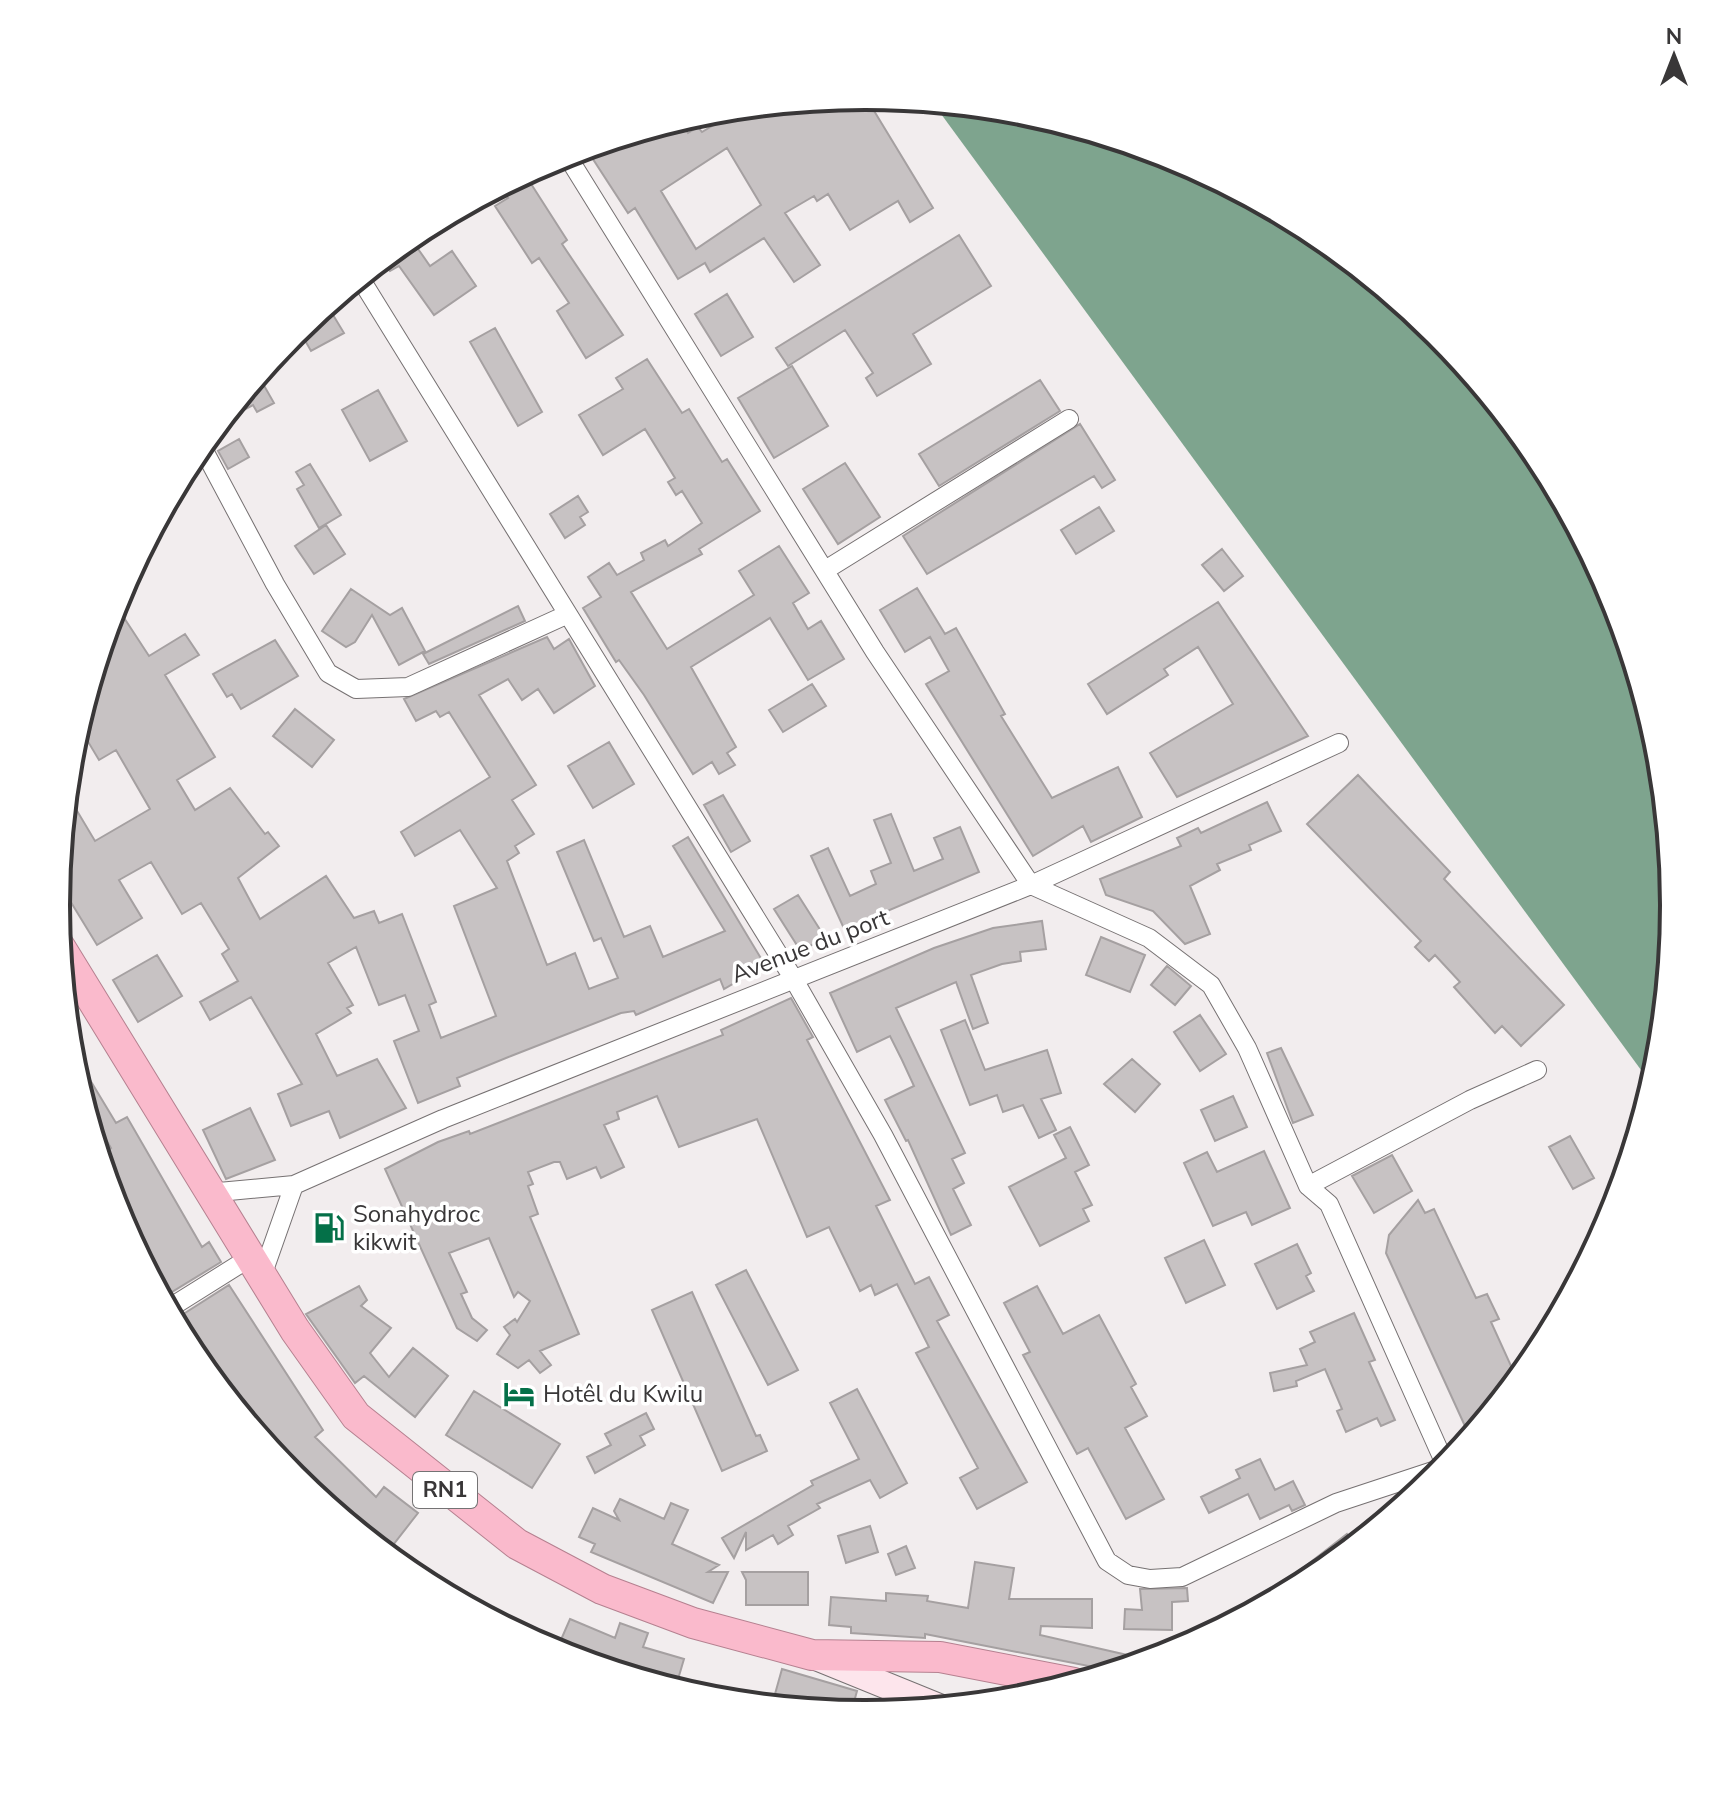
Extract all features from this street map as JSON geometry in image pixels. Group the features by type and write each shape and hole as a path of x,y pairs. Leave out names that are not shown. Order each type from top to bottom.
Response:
{"highway":[{"name":"RN1","path":"73,969 208,1193 257,1265 295,1330 356,1416 517,1544 628,1598 693,1623 812,1655 940,1657 1049,1678"}],"main road":[{"path":"812,1655 917,1698"}],"street":[{"path":"573,166 652,298 827,569 875,652 1031,885 1149,938 1211,985 1247,1048 1308,1186 1329,1204 1440,1453"},
{"path":"365,287 793,978 883,1135 1107,1561 1128,1575 1150,1579 1182,1577 1336,1503 1417,1476"},
{"path":"827,569 1069,419"},
{"path":"208,458 275,584 328,673 356,689 408,687 566,615"},
{"name":"Avenue du port","path":"208,1193 294,1185 443,1119 1031,885 1339,743"},
{"path":"1308,1186 1470,1100 1537,1070"},
{"path":"178,1304 257,1265 294,1185"}],"shaded area":[{"path":"941,114 1020,125 1071,137 1121,152 1217,192 1307,244 1349,274 1427,343 1496,421 1526,463 1578,553 1618,649 1645,750 1653,801 1660,905 1653,1009 1642,1072"}],"building":[{"path":"874,110 933,208 910,222 898,201 850,230 828,194 817,201 814,196 785,213 820,265 794,282 764,238 710,272 705,263 678,279 635,208 628,213 593,159 659,137 686,131 688,133 699,128 702,132 715,124 761,117","holes":["727,148 761,205 696,249 661,191"]},
{"path":"531,184 567,240 562,244 623,335 586,358 557,311 569,303 539,258 532,263 495,206 508,198 506,196"},
{"path":"959,235 991,286 913,334 931,364 877,396 866,378 873,373 845,330 788,366 776,348"},
{"path":"417,248 430,266 452,251 476,286 434,315 399,266 390,271 388,269"},
{"path":"727,294 753,337 721,356 695,314"},
{"path":"333,315 344,333 311,351 305,341"},
{"path":"495,328 542,412 518,426 470,342"},
{"path":"647,359 682,413 689,409 722,462 727,459 760,511 699,549 702,554 631,592 667,649 754,595 739,571 779,546 809,593 793,603 808,629 821,621 844,659 808,680 770,618 691,667 736,747 727,753 735,765 719,774 712,762 693,774 644,695 619,660 616,662 583,608 601,597 588,577 609,563 617,575 644,560 641,553 665,540 668,546 702,523 682,491 676,495 668,482 675,478 645,429 603,455 579,415 623,389 616,378"},
{"path":"792,366 828,426 774,458 738,398"},
{"path":"1040,380 1060,411 939,486 919,454"},
{"path":"264,385 274,403 257,412 253,405 243,410"},
{"path":"378,390 407,441 370,461 342,410"},
{"path":"1080,424 1115,480 1102,488 1094,476 927,574 903,536"},
{"path":"239,439 249,457 228,469 218,451"},
{"path":"845,463 880,517 838,544 803,489"},
{"path":"310,464 341,515 319,528 297,489 304,485 296,472"},
{"path":"578,496 588,512 580,517 585,525 565,538 550,514"},
{"path":"1099,507 1114,531 1076,554 1061,530"},
{"path":"326,525 345,554 314,574 295,546"},
{"path":"1222,549 1243,576 1224,591 1202,565"},
{"path":"917,588 945,634 956,628 1005,714 1001,716 1052,798 1118,767 1142,817 1091,842 1083,826 1033,856 926,684 949,671 930,637 905,652 880,610"},
{"path":"351,589 390,615 402,608 425,651 399,665 372,615 355,642 346,647 322,631"},
{"path":"1218,602 1308,736 1177,797 1150,753 1233,704 1198,647 1164,669 1168,675 1107,714 1088,684"},
{"path":"518,606 525,621 429,664 423,654"},
{"path":"124,618 149,656 185,634 199,655 165,675 215,757 177,780 195,810 230,788 265,834 268,832 279,846 238,878 260,919 326,876 354,918 374,911 379,923 402,914 436,1002 429,1005 441,1038 496,1016 454,906 497,888 460,830 415,856 401,832 490,777 449,712 440,717 436,711 416,721 404,699 547,637 554,649 569,639 595,686 554,713 538,689 522,700 508,679 479,695 536,785 512,800 534,834 515,846 519,853 507,861 547,965 575,953 589,989 618,978 601,938 594,941 557,852 584,840 624,937 650,926 663,957 725,931 673,846 688,837 765,965 724,989 720,979 636,1015 634,1011 621,1013 511,1056 457,1078 460,1086 418,1103 394,1041 419,1031 405,995 379,1005 356,947 328,963 353,1005 347,1008 351,1013 316,1034 337,1076 377,1059 406,1108 340,1138 329,1111 291,1126 278,1094 302,1084 251,997 210,1020 200,1002 238,981 222,954 229,949 201,903 182,914 151,862 119,880 142,918 97,945 70,901 76,809 95,841 150,809 116,750 99,760 87,740 112,649"},
{"path":"275,640 298,676 241,709 232,694 227,697 213,674"},
{"path":"812,684 826,706 783,732 769,710"},
{"path":"295,709 334,740 312,767 273,736"},
{"path":"609,742 634,784 593,808 568,766"},
{"path":"1358,775 1450,872 1444,879 1564,1005 1521,1046 1502,1026 1495,1033 1454,987 1460,982 1435,955 1429,961 1415,947 1421,941 1307,824"},
{"path":"723,795 750,841 731,852 704,805"},
{"path":"1267,802 1281,831 1249,845 1251,850 1217,864 1220,870 1190,886 1210,934 1185,944 1153,911 1106,895 1100,879 1181,846 1177,838 1198,828 1201,833"},
{"path":"891,814 914,871 943,859 934,838 960,827 979,872 873,917 874,920 846,933 811,856 828,848 850,896 876,884 871,871 891,863 874,820"},
{"path":"798,895 826,939 800,950 774,909"},
{"path":"1042,921 1046,949 1020,952 1021,961 971,975 988,1023 973,1029 956,982 896,1008 965,1153 952,1159 964,1183 953,1189 971,1225 951,1235 908,1140 885,1100 914,1086 890,1036 857,1052 830,993 934,948 993,928"},
{"path":"1101,937 1145,955 1130,992 1086,975"},
{"path":"157,955 182,996 138,1022 113,980"},
{"path":"1167,966 1191,986 1175,1005 1151,985"},
{"path":"791,998 813,1037 807,1040 890,1200 876,1206 915,1284 929,1277 949,1315 937,1321 1027,1482 977,1509 960,1478 978,1468 916,1353 929,1347 897,1284 875,1295 871,1285 860,1291 829,1227 807,1237 757,1119 679,1147 657,1096 617,1112 619,1119 604,1125 624,1167 601,1178 596,1167 567,1179 560,1162 528,1172 533,1184 528,1186 538,1214 530,1217 579,1334 540,1351 551,1365 540,1373 529,1360 518,1368 497,1354 510,1335 504,1327 515,1319 517,1322 530,1301 518,1292 514,1297 489,1238 449,1253 467,1292 461,1294 472,1318 487,1330 477,1341 457,1328 385,1169 438,1142 469,1131 470,1134 723,1035 721,1030"},
{"path":"1200,1015 1226,1054 1200,1071 1174,1032"},
{"path":"965,1020 985,1070 1047,1050 1061,1093 1041,1099 1056,1130 1039,1138 1023,1105 1003,1112 997,1095 970,1105 941,1030"},
{"path":"1281,1048 1313,1115 1293,1123 1267,1053"},
{"path":"1132,1059 1160,1084 1135,1112 1104,1084"},
{"path":"89,1079 116,1123 127,1117 202,1247 209,1242 221,1262 172,1292 131,1209 112,1161 109,1150 111,1148 105,1138"},
{"path":"1233,1096 1247,1127 1215,1141 1201,1110"},
{"path":"250,1108 275,1160 226,1179 203,1130"},
{"path":"1070,1127 1089,1165 1075,1172 1092,1205 1083,1209 1089,1221 1040,1246 1009,1187 1066,1158 1054,1135"},
{"path":"1570,1136 1594,1178 1573,1189 1549,1147"},
{"path":"1264,1151 1290,1208 1252,1225 1246,1212 1213,1226 1184,1163 1207,1152 1217,1172"},
{"path":"1392,1155 1412,1191 1374,1213 1352,1176"},
{"path":"1418,1200 1425,1213 1434,1209 1476,1298 1487,1294 1499,1319 1491,1322 1512,1367 1465,1426 1386,1253 1389,1235"},
{"path":"1204,1240 1225,1285 1186,1303 1165,1258"},
{"path":"1297,1244 1311,1273 1306,1276 1314,1291 1277,1309 1255,1264"},
{"path":"746,1270 798,1370 768,1385 716,1285"},
{"path":"229,1285 323,1430 315,1437 376,1497 384,1487 418,1513 393,1545 341,1503 267,1429 234,1389 184,1314"},
{"path":"359,1286 367,1300 361,1306 391,1328 370,1353 389,1377 413,1348 448,1376 415,1417 364,1376 355,1383 306,1314"},
{"path":"1037,1286 1063,1334 1099,1315 1136,1384 1131,1387 1147,1416 1125,1428 1164,1499 1126,1519 1088,1448 1077,1454 1023,1355 1030,1352 1004,1303"},
{"path":"692,1292 756,1436 760,1435 767,1451 722,1471 652,1310"},
{"path":"1354,1313 1375,1360 1369,1362 1395,1420 1381,1426 1377,1418 1346,1432 1337,1411 1342,1409 1325,1369 1296,1381 1297,1386 1274,1391 1270,1373 1307,1365 1300,1349 1315,1342 1310,1332"},
{"path":"857,1389 907,1483 880,1498 870,1480 817,1504 820,1508 788,1526 793,1535 778,1544 773,1535 746,1550 746,1532 734,1558 722,1538 813,1485 811,1481 859,1459 830,1403"},
{"path":"474,1391 560,1444 532,1488 446,1435"},
{"path":"646,1413 654,1429 640,1436 645,1445 595,1473 587,1457 611,1445 605,1434"},
{"path":"1260,1459 1275,1490 1293,1481 1305,1505 1292,1511 1289,1505 1260,1519 1248,1494 1209,1513 1201,1497 1240,1478 1236,1470"},
{"path":"620,1499 664,1519 671,1503 688,1510 672,1544 719,1565 708,1572 728,1572 713,1603 591,1552 595,1544 579,1537 593,1508 619,1520 614,1511"},
{"path":"870,1526 878,1552 846,1563 838,1536"},
{"path":"1347,1534 1349,1536 1307,1566 1301,1569"},
{"path":"906,1546 915,1568 896,1575 888,1554"},
{"path":"975,1562 1014,1568 1009,1599 1092,1599 1092,1628 1041,1626 1040,1635 1128,1655 1092,1667 925,1634 925,1638 851,1633 851,1627 829,1625 831,1597 886,1601 886,1593 928,1596 927,1601 968,1608"},
{"path":"742,1572 808,1572 808,1605 746,1605 746,1580"},
{"path":"1187,1588 1188,1601 1172,1602 1172,1630 1124,1629 1125,1609 1142,1610 1140,1589"},
{"path":"570,1619 615,1638 620,1623 648,1633 643,1647 684,1659 678,1678 609,1658 561,1639"},
{"path":"782,1669 857,1691 855,1700 775,1694"}],"place":[{"name":"Sonahydroc kikwit","path":"329,1228"},
{"name":"Hotêl du Kwilu","path":"519,1394"}]}
